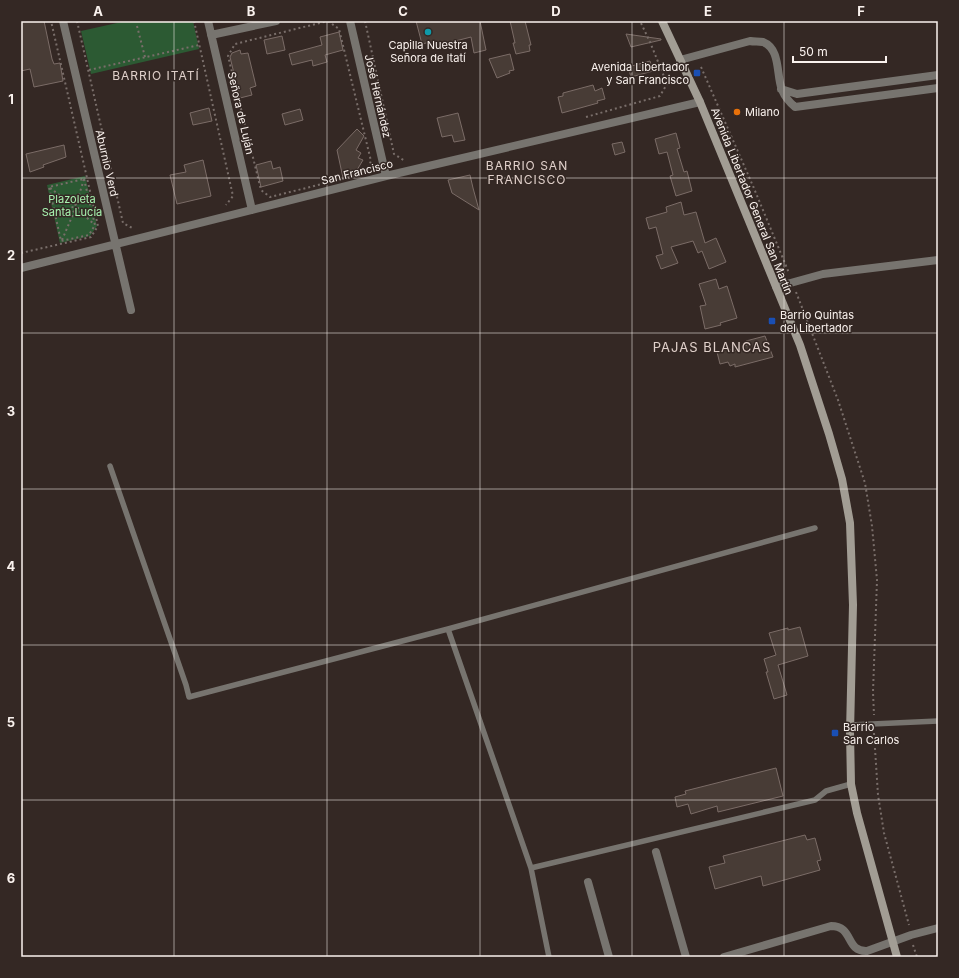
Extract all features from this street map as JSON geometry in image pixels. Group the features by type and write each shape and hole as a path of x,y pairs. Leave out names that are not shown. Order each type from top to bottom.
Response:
{"main road":[{"name":"Avenida Libertador General San Martín","path":"662,21 700,102 800,346 830,434 842,479 850,523 853,605 850,725 851,784 857,814 897,957"}],"street":[{"name":"Aburnio Verd","path":"63,21 131,310"},
{"name":"Señora de Luján","path":"208,21 252,210"},
{"path":"212,35 276,21"},
{"name":"José Hernández","path":"350,21 386,176"},
{"path":"680,60 750,42 762,42 770,47 776,61 781,89 787,101 795,107 938,88"},
{"path":"781,89 797,94 938,75"},
{"name":"San Francisco","path":"21,268 386,176 700,102"},
{"path":"776,287 823,274 938,260"},
{"path":"656,852 686,957"},
{"path":"588,882 610,957"},
{"path":"724,957 831,926 836,926 842,929 857,950 862,951 867,951 938,928"}],"lane":[{"path":"110,466 189,697 448,629 815,528"},
{"path":"448,629 532,868 549,957"},
{"path":"850,725 938,721"},
{"path":"532,868 815,800 826,791 851,784"}],"path":[{"path":"21,253 90,237 98,226 51,21"},
{"path":"77,21 123,223 134,229"},
{"path":"194,21 233,196 225,208"},
{"path":"328,21 339,29 371,161 366,173 270,197 261,190 228,56 235,44 328,21"},
{"path":"365,21 394,154 407,161"},
{"path":"584,118 660,96 667,84 640,21"},
{"path":"137,26 145,57"},
{"path":"88,70 199,45"},
{"path":"49,187 84,179"},
{"path":"61,241 74,212 72,209 84,179"},
{"path":"61,241 89,235 95,225 84,179"},
{"path":"49,187 79,207 78,210 95,225"},
{"path":"49,187 61,241"},
{"path":"74,212 78,210"}],"green space":[{"path":"126,21 193,21 199,49 91,74 81,31"},
{"name":"Plazoleta Santa Lucía","path":"85,176 97,226 90,236 60,243 47,185"}],"building":[{"path":"21,21 44,21 52,59 54,64 60,63 63,81 34,87 30,69 21,71"},
{"path":"416,21 480,21 486,50 474,53 471,37 432,47 430,42 422,44"},
{"path":"510,21 525,21 531,45 529,45 530,51 516,54"},
{"path":"339,32 343,50 325,55 327,62 313,66 312,60 292,65 289,54 322,45 320,37"},
{"path":"626,34 661,39 661,40 631,47"},
{"path":"282,36 285,50 267,54 264,40"},
{"path":"240,50 241,54 248,53 256,86 250,88 252,95 240,98 230,57 232,53"},
{"path":"510,54 514,70 509,71 510,73 497,78 489,59"},
{"path":"650,61 653,71 631,77 628,67"},
{"path":"593,85 595,91 602,88 605,99 597,101 598,103 562,113 558,97 563,96 563,93"},
{"path":"209,108 212,121 193,125 190,113"},
{"path":"300,109 303,120 285,125 282,114"},
{"path":"458,113 465,140 454,142 452,135 442,137 437,118"},
{"path":"357,129 364,136 356,150 361,153 358,158 363,160 357,170 358,174 343,178 337,150"},
{"path":"676,133 680,148 677,149 684,172 687,171 692,191 676,196 670,176 673,175 667,152 659,154 655,139"},
{"path":"622,142 625,152 615,155 612,144"},
{"path":"64,145 66,157 43,165 44,167 30,172 26,154"},
{"path":"203,160 211,196 177,204 170,175 186,172 184,165"},
{"path":"271,161 273,169 280,167 283,181 261,187 256,165"},
{"path":"470,175 479,210 452,193 448,180"},
{"path":"681,202 684,215 696,212 705,243 716,238 726,262 709,269 702,251 698,253 693,241 671,247 678,263 661,269 656,256 663,254 656,227 649,229 646,218 667,212 666,207"},
{"path":"716,279 719,289 727,286 737,318 720,323 721,325 705,329 700,306 706,305 699,284"},
{"path":"765,336 773,357 735,367 735,364 730,366 728,362 720,364 717,352 725,350 724,346 734,352 739,347 747,345 746,341"},
{"path":"800,627 808,656 778,665 787,695 774,699 766,672 768,672 764,659 776,655 769,633 788,628 788,630"},
{"path":"776,768 783,796 718,812 717,806 691,814 688,804 677,807 675,797 686,794 685,791"},
{"path":"805,835 807,840 815,838 821,860 817,861 820,870 763,886 761,876 715,889 709,867 725,863 723,856"}],"place":[{"name":"Capilla Nuestra Señora de Itatí","path":"428,32"},
{"name":"Avenida Libertador y San Francisco","path":"697,73"},
{"name":"Milano","path":"737,112"},
{"name":"Barrio Quintas del Libertador","path":"772,321"},
{"name":"Barrio San Carlos","path":"835,733"}],"district":[{"name":"BARRIO ITATÍ","path":"156,76"},
{"name":"BARRIO SAN FRANCISCO","path":"527,173"},
{"name":"PAJAS BLANCAS","path":"712,347"}]}
